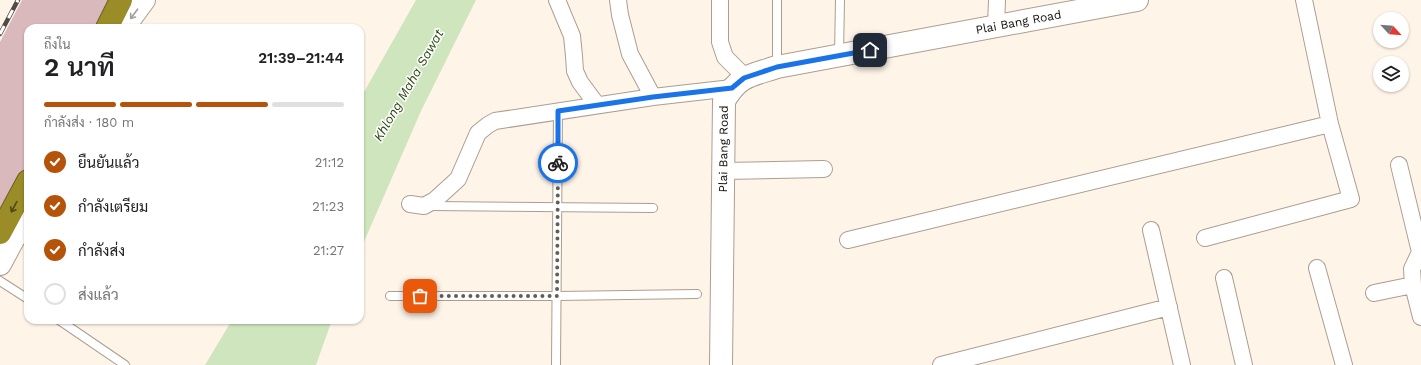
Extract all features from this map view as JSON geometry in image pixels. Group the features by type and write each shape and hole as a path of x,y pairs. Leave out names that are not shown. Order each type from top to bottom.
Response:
{"highway":[{"path":"109,24 122,0"},
{"path":"15,237 24,198"}],"street":[{"path":"127,24 144,0"},
{"path":"558,0 572,36 575,71 580,82 597,105"},
{"path":"618,0 620,15 630,54 653,97"},
{"path":"417,205 435,200 458,178 478,133 495,121 738,83 720,42 720,0"},
{"path":"996,26 997,0"},
{"name":"Plai Bang Road","path":"720,365 724,101 738,83 777,67 996,26 1085,5 1137,0"},
{"path":"1205,238 1351,199 1330,124 1304,0"},
{"path":"848,240 1330,124"},
{"path":"1399,165 1420,252 1412,269 1413,285 1421,317"},
{"path":"723,171 824,169"},
{"path":"0,264 24,220"},
{"path":"1151,230 1182,365"},
{"path":"1317,268 1344,365"},
{"path":"1224,278 1244,365"},
{"path":"1374,293 1413,285"},
{"path":"942,365 1169,307"}],"lane":[{"path":"777,0 777,67"},
{"path":"839,56 840,0"},
{"path":"556,365 558,111"},
{"path":"417,205 653,208"},
{"path":"0,281 24,296"},
{"path":"390,296 697,294"},
{"path":"65,324 125,365"}],"shaded area":[{"path":"22,0 111,0 99,24 24,24 24,175 0,224 0,42"}],"water":[{"name":"Khlong Maha Sawat","path":"416,0 476,0 421,111 364,242 364,92"},
{"path":"230,324 331,324 316,365 205,365"}],"railway":[{"path":"0,34 18,0"}],"way so far":[{"path":"420,296 557,296 558,163"}],"route":[{"path":"558,163 558,111 653,97 732,88 744,78 777,67 870,50"}]}
